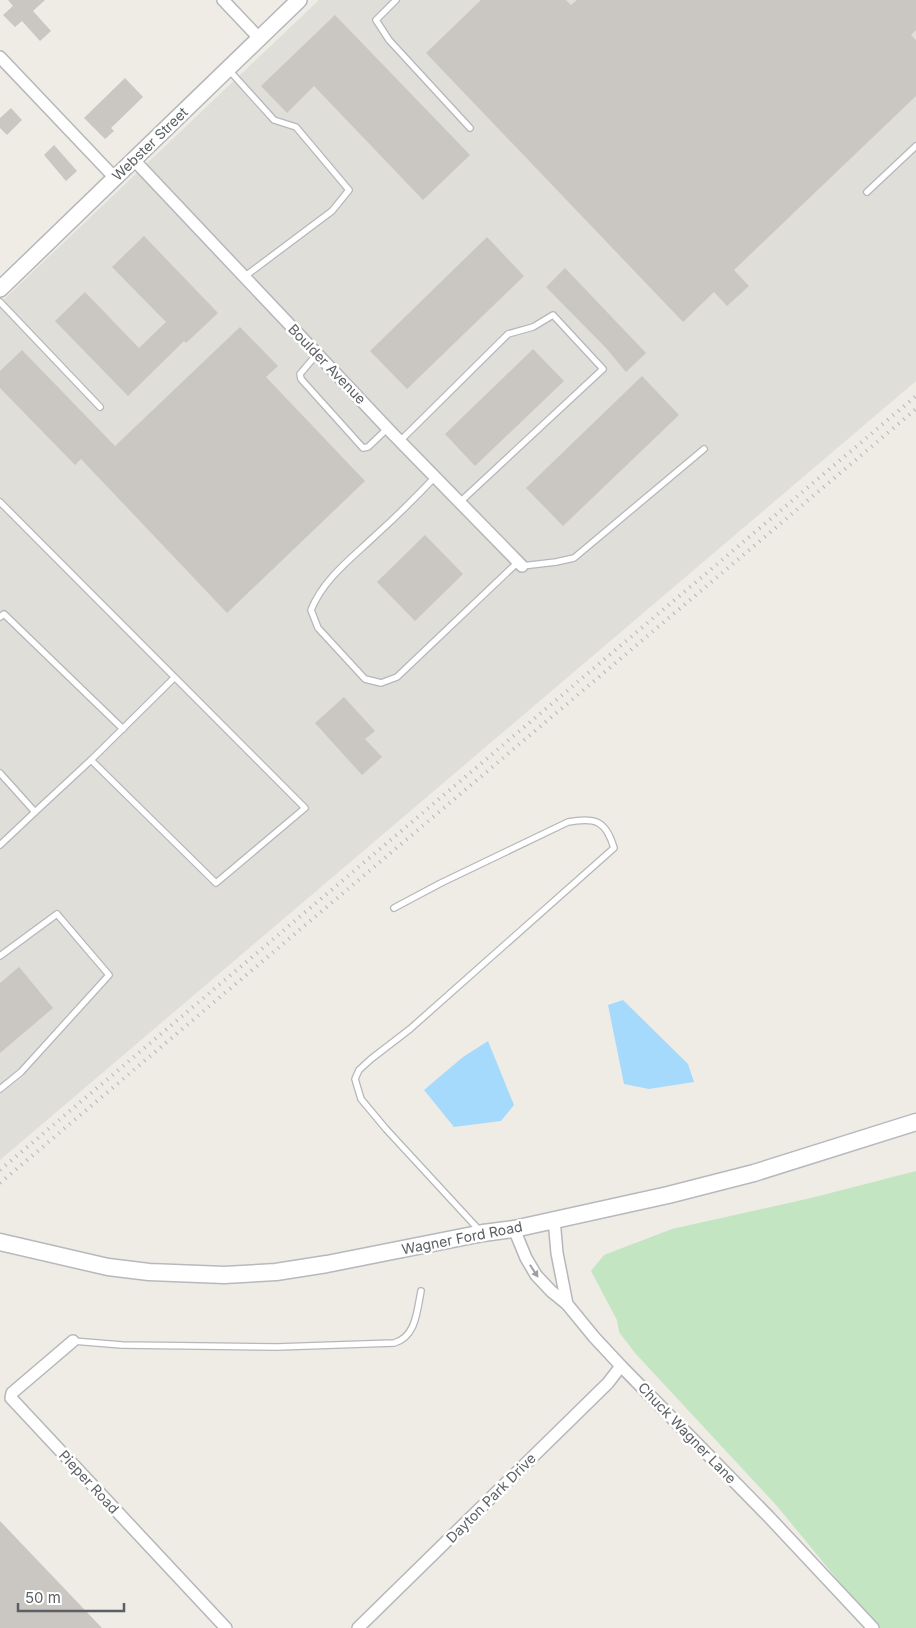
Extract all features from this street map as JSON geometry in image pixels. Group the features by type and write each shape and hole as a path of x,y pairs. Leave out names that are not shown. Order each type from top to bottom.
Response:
{"main road":[{"name":"Wagner Ford Road","path":"5,1244 108,1267 177,1275 276,1272 327,1264 483,1233 514,1229 668,1195 754,1173 916,1122"}],"street":[{"path":"223,0 259,38"},
{"name":"Webster Street","path":"0,288 299,0"},
{"path":"0,57 115,178"},
{"name":"Boulder Avenue","path":"134,160 400,441 520,564"},
{"path":"554,1219 556,1254 567,1304"},
{"name":"Chuck Wagner Lane","path":"514,1229 526,1258 536,1275 550,1292 567,1304 594,1337 769,1517 873,1628"},
{"name":"Pieper Road","path":"73,1341 12,1393 11,1398 226,1628"},
{"name":"Dayton Park Drive","path":"358,1628 600,1390 622,1366"}],"lane":[{"path":"396,0 376,20 389,40 470,128"},
{"path":"228,68 274,120 296,127 349,190 332,211 244,277"},
{"path":"867,192 916,146"},
{"path":"0,302 100,406"},
{"path":"400,441 508,334 533,328 553,315 603,369 460,502"},
{"path":"317,354 300,374 301,379 363,448 368,446 388,428"},
{"path":"435,477 403,510 329,579 318,594 311,610 318,628 365,679 381,683 397,677 520,564 556,562 574,558 704,449"},
{"path":"0,502 305,808 216,882 91,760"},
{"path":"0,617 4,614 123,729"},
{"path":"0,845 91,760 174,678"},
{"path":"0,773 36,812"},
{"path":"394,908 441,883 568,822 582,819 593,820 602,824 610,834 614,848 410,1029 371,1059 359,1070 356,1079 361,1099 483,1233"},
{"path":"0,956 58,914 109,975 21,1072 0,1089"},
{"path":"73,1341 122,1345 277,1347 394,1343 408,1335 413,1325 421,1291"}],"shaded area":[{"path":"319,0 916,0 916,381 0,1160 0,303"}],"green space":[{"path":"916,1171 916,1628 877,1628 777,1506 635,1353 619,1332 617,1320 591,1271 604,1255 672,1229 811,1198"}],"water":[{"path":"623,1000 688,1064 694,1082 649,1089 624,1084 608,1005"},
{"path":"488,1041 514,1105 501,1121 454,1127 424,1090 463,1057"}],"building":[{"path":"8,0 45,0 33,11 51,31 40,41 22,21 15,27 3,15 13,6"},
{"path":"481,0 566,0 571,5 577,0 916,0 916,30 911,35 916,40 916,96 734,270 749,286 727,306 714,292 683,322 426,53"},
{"path":"335,15 470,155 423,200 314,86 287,113 261,86"},
{"path":"125,78 143,97 111,128 114,131 105,139 84,118"},
{"path":"11,108 22,120 7,135 0,128 0,118"},
{"path":"54,145 77,171 66,181 44,155"},
{"path":"144,236 218,313 186,343 184,341 128,396 55,321 85,292 139,348 166,322 112,267"},
{"path":"487,237 524,276 407,389 370,351"},
{"path":"565,268 646,353 626,372 606,348 546,287"},
{"path":"240,327 278,366 266,377 365,481 227,613 81,459 75,465 0,388 0,371 22,350 115,446"},
{"path":"533,349 564,381 475,466 445,434"},
{"path":"642,376 679,415 563,526 526,488"},
{"path":"425,535 463,574 415,621 377,582"},
{"path":"344,697 375,731 365,739 382,757 362,775 315,723"},
{"path":"19,967 53,1008 0,1053 0,983"},
{"path":"0,1521 102,1628 0,1628"}],"railway":[{"path":"0,1170 916,396"},
{"path":"0,1183 916,409"}]}
